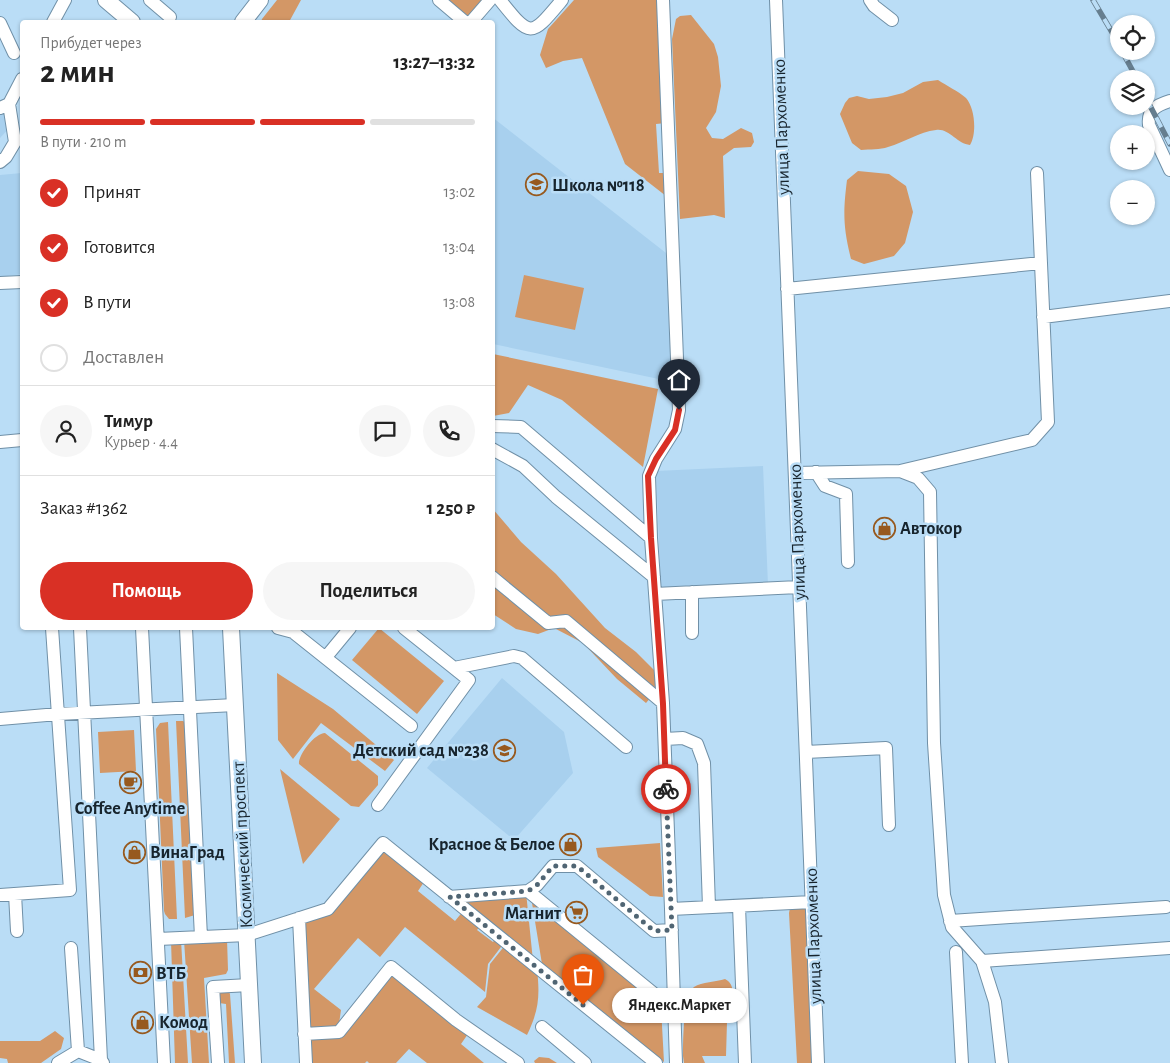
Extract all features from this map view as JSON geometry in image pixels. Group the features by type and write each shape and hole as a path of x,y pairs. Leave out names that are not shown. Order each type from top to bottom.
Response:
{"main road":[{"path":"106,0 130,20"},
{"path":"245,20 260,0"},
{"name":"Космический проспект","path":"231,630 253,1063"}],"street":[{"path":"54,20 65,0"},
{"path":"150,0 170,17"},
{"path":"439,0 463,20"},
{"path":"473,20 490,0"},
{"path":"500,0 519,24 526,28 534,29 540,26 562,0"},
{"path":"663,0 679,410 675,430 656,459 648,476 663,704 676,1063"},
{"name":"улица Пархоменко","path":"776,0 818,1063"},
{"path":"870,0 874,6 892,20"},
{"path":"0,24 14,53"},
{"path":"0,162 6,157 15,142 4,106 20,82"},
{"path":"1170,101 1152,110 1148,118 1149,125 1170,170"},
{"path":"794,473 900,471 1032,440 1048,422 1037,173"},
{"path":"787,289 1041,263"},
{"path":"0,283 20,282"},
{"path":"1043,317 1170,301"},
{"path":"495,426 521,427 651,538"},
{"path":"0,442 20,440"},
{"path":"495,451 522,466 556,497 654,577"},
{"path":"900,471 918,478 930,492 934,743 944,895 952,927 982,961 995,1002 1002,1063"},
{"path":"816,472 825,486 846,494 848,562"},
{"path":"495,580 548,624 566,621 663,704"},
{"path":"655,594 799,587"},
{"path":"692,592 692,633"},
{"path":"0,895 70,890 52,630"},
{"path":"78,1051 102,1062 80,630"},
{"path":"142,630 164,1063"},
{"path":"186,630 201,937"},
{"path":"286,630 293,632 326,657 411,726"},
{"path":"326,657 348,630"},
{"path":"378,805 470,680 406,630"},
{"path":"454,668 514,656 522,658 626,747"},
{"path":"0,719 58,714 235,705"},
{"path":"664,739 683,738 697,744 704,763 709,907"},
{"path":"806,752 886,748 890,825"},
{"path":"158,939 247,935 328,909 383,843 656,1063"},
{"path":"450,897 528,891 537,885 553,866 577,866 654,931 672,930"},
{"path":"528,891 674,1011"},
{"path":"15,894 17,931"},
{"path":"671,909 812,902"},
{"path":"739,906 745,1063"},
{"path":"950,920 1166,907"},
{"path":"299,918 306,1063"},
{"path":"71,948 78,1051"},
{"path":"982,961 1170,948"},
{"path":"956,952 962,1063"},
{"path":"304,1034 339,1032 391,967 456,1020 518,1063"},
{"path":"218,1063 213,987 249,985"},
{"path":"542,1027 585,1063"},
{"path":"58,1063 78,1051"}],"shaded area":[{"path":"277,0 301,0 290,20 262,19"},
{"path":"444,0 486,0 467,20"},
{"path":"574,0 660,0 666,123 656,124 659,173 668,173 666,196 625,164 582,58 563,61 546,68 540,55 548,29"},
{"path":"691,15 714,44 718,57 721,86 716,112 706,128 712,138 723,139 741,128 752,133 754,142 751,147 734,148 723,156 725,218 714,215 680,219 672,39 676,19 680,16"},
{"path":"938,80 963,95 969,102 974,121 974,134 970,145 941,130 924,133 882,149 861,150 852,143 840,114 849,98 857,96 869,99 887,97 903,93 923,82"},
{"path":"0,106 11,126 0,138"},
{"name":"Школа №118","path":"495,119 666,253 673,382 495,344"},
{"path":"858,171 889,174 906,186 913,212 905,243 894,256 864,264 851,259 844,220 847,180"},
{"path":"20,173 20,274 0,277 0,175"},
{"path":"524,275 584,288 575,330 515,317"},
{"path":"495,354 658,389 643,467 562,400 528,385 509,413 495,416"},
{"path":"763,466 768,585 661,590 656,471"},
{"path":"495,512 521,542 556,574 605,628 636,652 655,671 658,689 646,703 617,679 583,643 554,628 538,634 516,629 495,615"},
{"path":"377,630 381,630 444,681 417,714 352,660"},
{"path":"277,673 333,709 394,760 385,771 321,723 293,759 278,740"},
{"name":"Детский сад №238","path":"502,678 564,732 573,773 514,840 427,768"},
{"path":"176,721 186,723 195,915 185,918"},
{"path":"168,722 177,919 169,919 164,911 156,729 160,723"},
{"path":"134,730 136,771 100,773 98,732"},
{"path":"325,733 378,776 378,785 359,807 351,806 299,764 301,755 308,745"},
{"path":"280,769 340,819 303,864"},
{"path":"660,843 663,897 650,896 598,857 596,848"},
{"path":"383,844 426,879 418,891 455,921 464,910 482,924 477,930 493,942 497,937 504,943 488,964 485,992 405,927 380,957 358,938 314,989 341,1010 338,1031 305,1032 300,920 327,910"},
{"path":"515,885 526,892 533,961 459,899 483,899"},
{"path":"531,897 661,1007 664,1062 542,964"},
{"path":"806,906 814,1063 797,1063 789,913 790,908"},
{"path":"227,939 228,970 226,974 204,978 209,1063 192,1063 184,940"},
{"path":"181,940 188,1063 175,1063 171,941"},
{"path":"506,944 537,969 538,1003 527,1035 477,1007 486,997 490,964"},
{"path":"391,969 470,1031 461,1044 484,1063 427,1063 409,1049 396,1063 369,1063 367,1061 365,1063 307,1063 306,1035 340,1033"},
{"path":"725,979 731,984 733,993 737,993 737,1006 722,1015 719,1021 727,1022 726,1056 702,1056 705,1063 684,1063 684,1019 690,992 697,985"},
{"path":"218,992 229,992 230,994 235,1063 229,1063 226,1004 219,1003"},
{"path":"55,1031 64,1038 61,1049 41,1063 8,1063 7,1059 0,1058 0,1041 40,1041"},
{"path":"539,1057 549,1058 557,1063 535,1063 534,1061"}],"railway":[{"path":"1093,0 1110,29"},
{"path":"1127,60 1132,70"},
{"path":"1155,115 1170,144"}],"way so far":[{"path":"583,1005 450,897 528,891 537,885 553,866 577,866 654,931 672,930 666,789"}],"place":[{"name":"Школа №118","path":"536,185"},
{"name":"Автокор","path":"884,528"},
{"name":"Детский сад №238","path":"505,750"},
{"name":"Coffee Anytime","path":"130,783"},
{"name":"Красное & Белое","path":"571,844"},
{"name":"ВинаГрад","path":"134,852"},
{"name":"Магнит","path":"577,913"},
{"name":"ВТБ","path":"140,973"},
{"name":"Яндекс.Маркет","path":"583,1005"},
{"name":"Комод","path":"143,1022"}],"route":[{"path":"666,789 663,704 648,476 656,459 675,430 679,410"}]}
